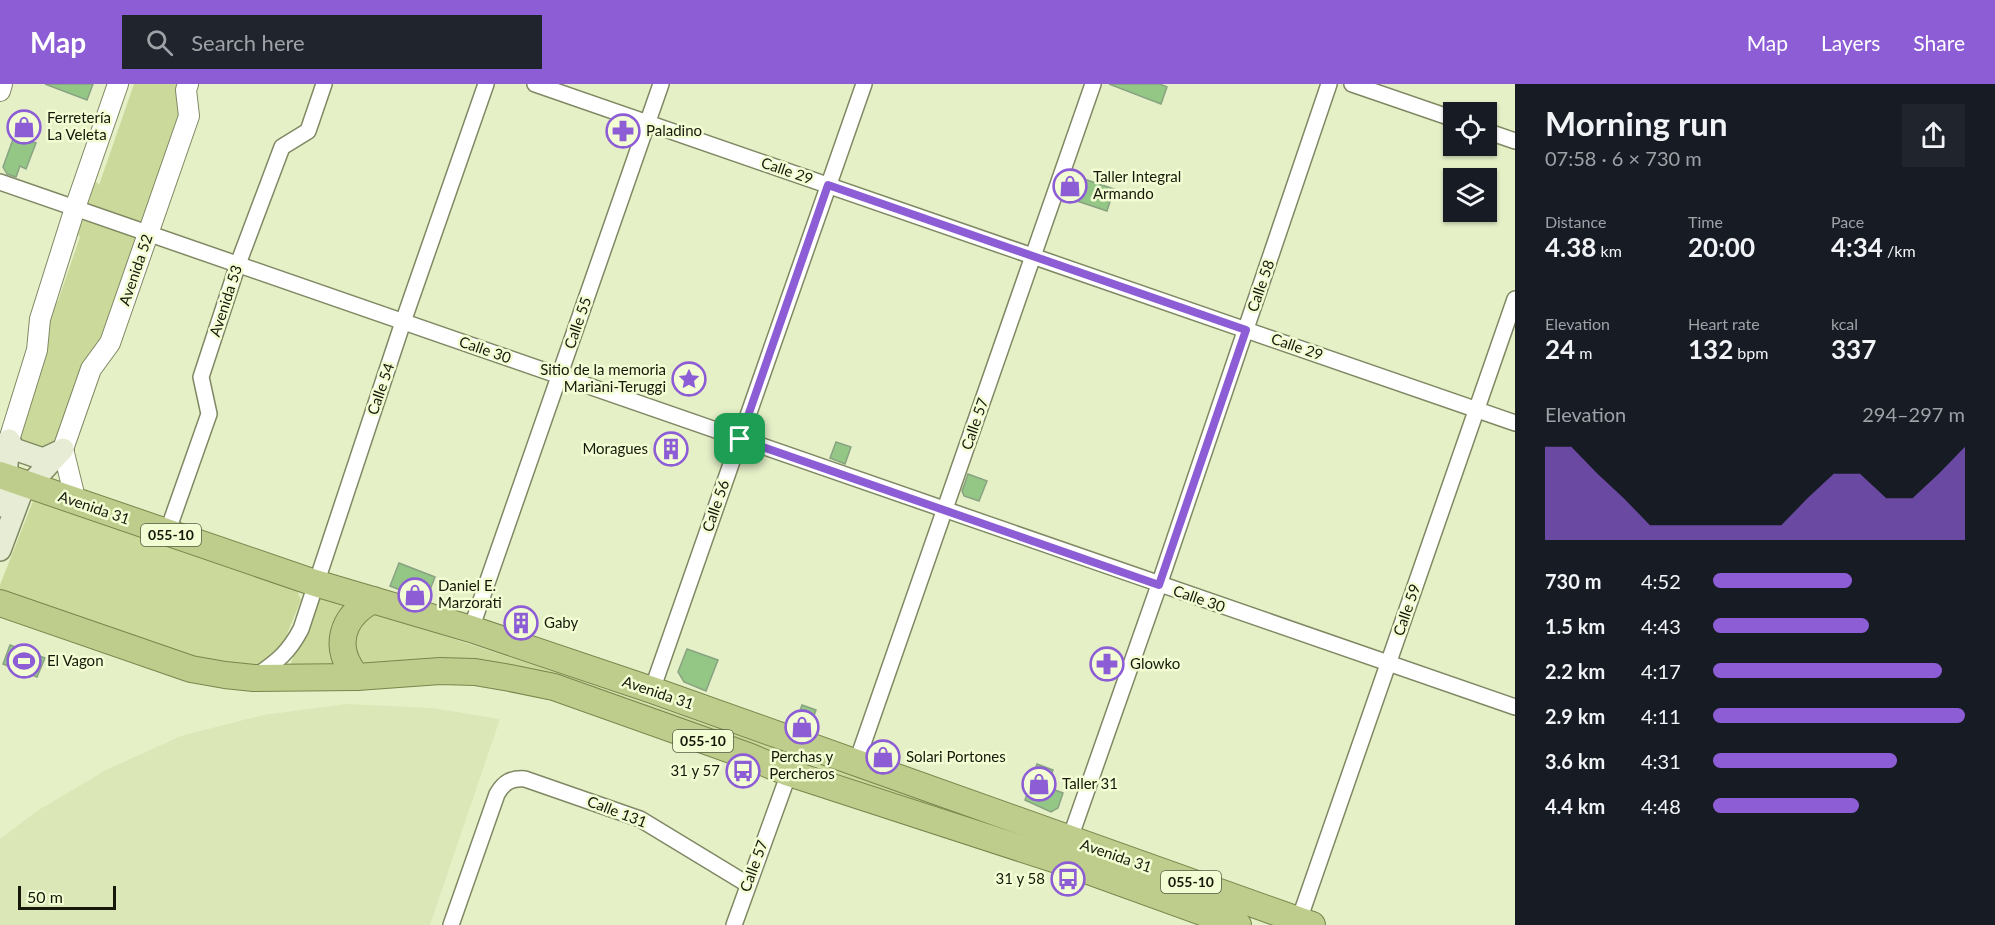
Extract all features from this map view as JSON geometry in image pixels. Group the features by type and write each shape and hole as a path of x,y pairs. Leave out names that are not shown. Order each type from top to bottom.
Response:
{"highway":[{"name":"Avenida 31","path":"11,479 315,583 471,629 652,690 856,764 1065,850 1238,925"},
{"path":"357,677 345,659 343,637 346,625 353,614 373,600"},
{"name":"Avenida 31","path":"0,603 191,669 254,678 357,677 440,671 475,672 554,687 789,773 1065,850 1305,923"}],"main road":[{"path":"5,444 43,459 63,449"},
{"name":"Avenida 52","path":"0,550 21,494 11,479 5,444"},
{"name":"Avenida 52","path":"0,506 11,479 63,449"}],"street":[{"path":"0,91 2,84"},
{"name":"Avenida 52","path":"5,444 37,350 40,319 118,84"},
{"name":"Avenida 52","path":"63,449 91,369 110,343 189,116 186,90 188,84"},
{"name":"Avenida 53","path":"167,533 209,414 201,377 238,264 282,147 308,130 324,84"},
{"name":"Calle 54","path":"254,678 278,661 291,648 301,629 403,322 486,84"},
{"name":"Calle 29","path":"535,84 1515,423"},
{"name":"Calle 55","path":"471,629 661,84"},
{"name":"Calle 56","path":"652,690 864,84"},
{"name":"Calle 57","path":"856,764 1093,84"},
{"name":"Calle 58","path":"1065,850 1159,585 1329,84"},
{"path":"1352,84 1443,115"},
{"path":"1497,135 1515,141"},
{"name":"Calle 30","path":"0,182 1515,707"},
{"name":"Calle 59","path":"1305,923 1388,663 1515,299"},
{"path":"63,449 76,502"},
{"name":"Calle 57","path":"734,925 789,773"},
{"name":"Calle 131","path":"451,925 497,794 502,785 516,778 525,779 640,819 747,884"}],"shaded area":[{"path":"134,84 180,84 181,118 144,223 84,205 93,178 99,185"},
{"path":"79,219 140,237 104,344 55,451 17,442 44,318 58,301 80,237 75,230"},
{"path":"35,496 293,580 301,600 283,644 261,667 217,664 0,592 0,585"},
{"path":"322,593 353,604 331,654 335,668 289,667"},
{"path":"368,611 531,664 1019,832 989,827 573,681 357,666 349,649 358,619"},
{"path":"346,704 432,708 500,719 430,925 0,925 0,839 37,811 106,770 181,736 263,715"}],"building":[{"path":"45,84 93,84 87,100"},
{"path":"1109,84 1160,84 1167,87 1161,104"},
{"path":"20,120 33,124 28,140 36,143 26,169 20,166 16,177 7,174 3,167"},
{"path":"1072,175 1114,189 1107,211 1065,197"},
{"name":"Moragues","path":"667,436 683,441 676,462 660,457"},
{"path":"836,442 851,447 845,464 830,458"},
{"path":"968,474 987,481 979,501 964,496 962,491"},
{"path":"399,563 435,577 426,600 390,586"},
{"name":"El Vagon","path":"10,645 45,658 37,677 3,664"},
{"path":"687,649 718,660 706,691 684,682 678,672"},
{"path":"802,705 816,710 809,730 795,725"},
{"path":"873,747 892,754 890,759 874,753"},
{"name":"Taller 31","path":"1037,764 1053,770 1047,787 1063,793 1058,808 1051,812 1025,800"}],"place":[{"name":"Ferretería La Veleta","path":"24,127"},
{"name":"Paladino","path":"623,131"},
{"name":"Taller Integral Armando","path":"1070,186"},
{"name":"Sitio de la memoria Mariani-Teruggi","path":"689,379"},
{"name":"Moragues","path":"671,449"},
{"name":"Daniel E. Marzorati","path":"415,595"},
{"name":"Gaby","path":"521,623"},
{"name":"El Vagon","path":"24,661"},
{"name":"Glowko","path":"1107,664"},
{"name":"Perchas y Percheros","path":"802,727"},
{"name":"Solari Portones","path":"883,757"},
{"name":"31 y 57","path":"743,771"},
{"name":"Taller 31","path":"1039,784"},
{"name":"31 y 58","path":"1068,879"}],"route":[{"path":"828,185 1246,330 1159,585 740,439 828,185"}]}
